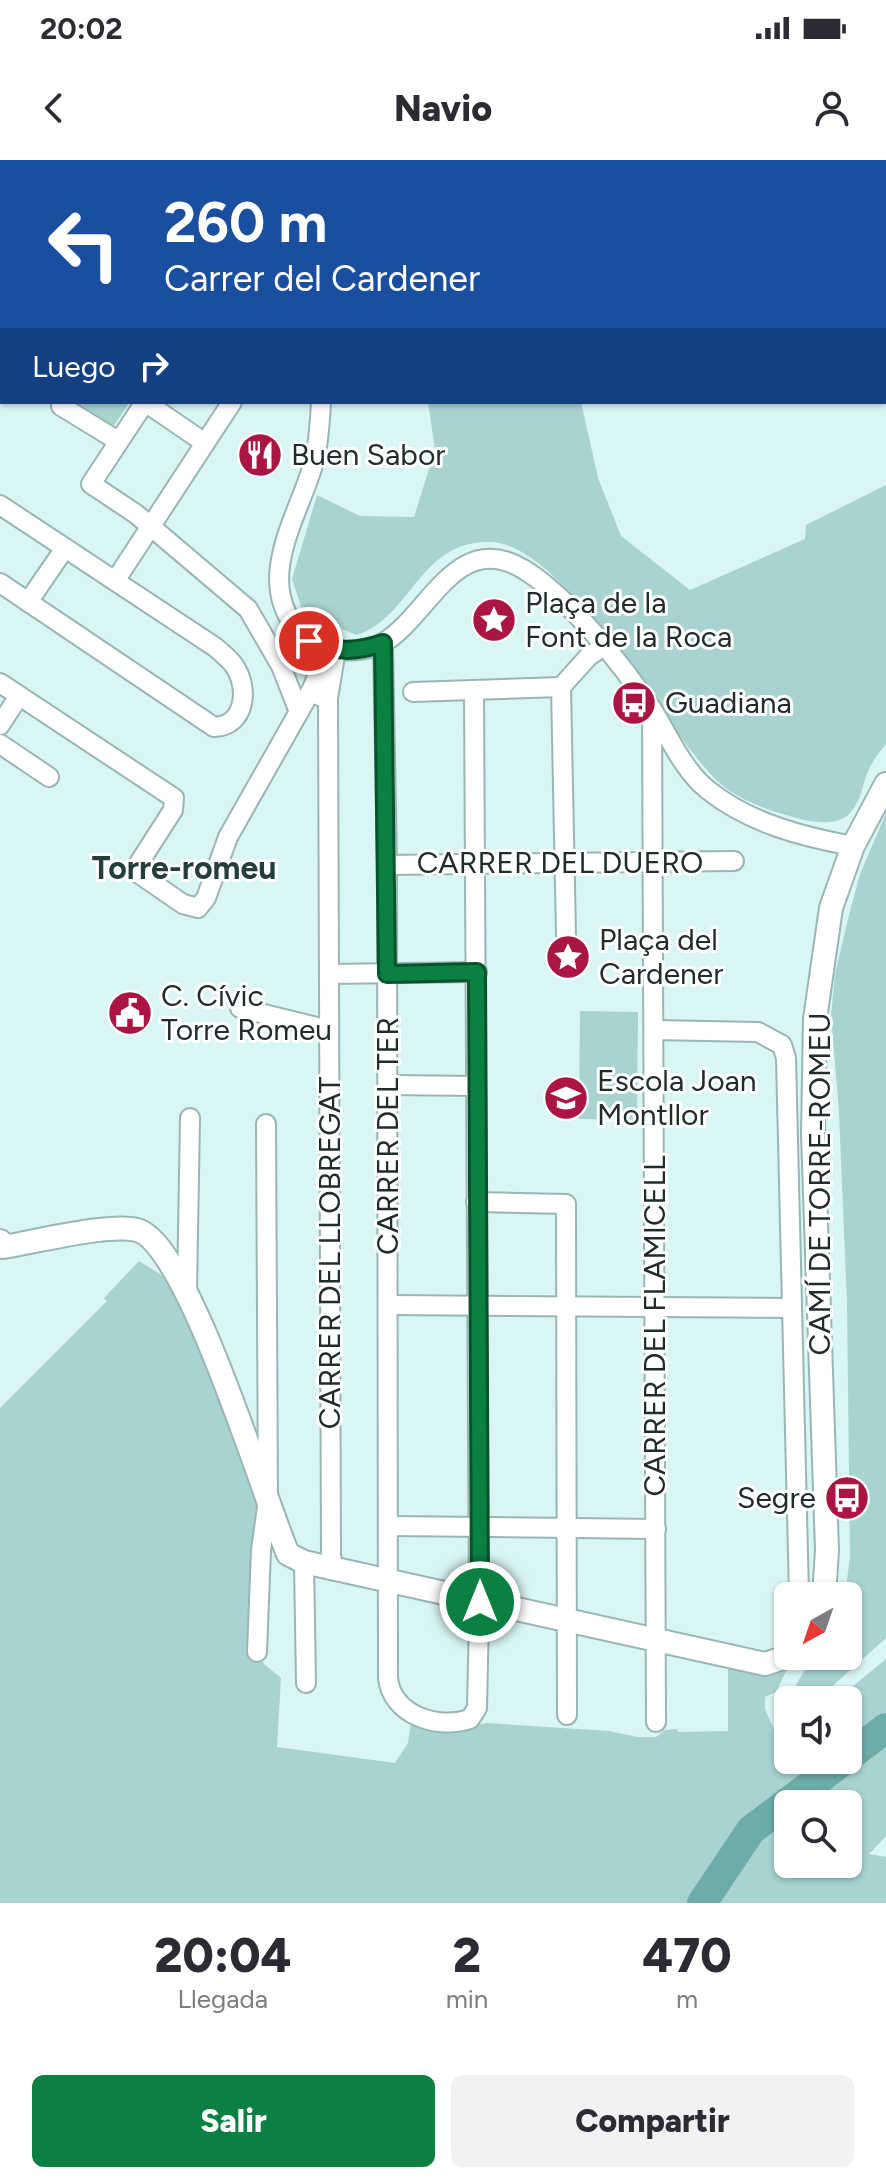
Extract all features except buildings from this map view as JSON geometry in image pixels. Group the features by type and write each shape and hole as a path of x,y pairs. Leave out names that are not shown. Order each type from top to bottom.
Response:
{"street":[{"path":"62,404 118,441"},
{"path":"144,404 91,484 149,526 248,609 281,666 299,712"},
{"path":"148,404 205,443"},
{"path":"115,581 231,404"},
{"path":"321,404 314,462 279,561 278,589 296,629 332,650 363,650 383,643 454,571 471,561 486,560 521,567 564,601 603,647 652,709 682,760 706,789 757,819 811,838 853,846"},
{"path":"0,505 234,665 243,687 236,720 228,727 214,727 0,583"},
{"path":"28,602 65,548"},
{"name":"CARRER DEL TER","path":"383,643 387,865 390,1693 411,1713 428,1720 454,1723 476,1714 480,1602"},
{"path":"566,935 561,687 589,656 603,647"},
{"path":"0,683 174,798 173,810 139,863 138,873 183,904 198,908 206,898 228,837 332,650"},
{"name":"CARRER DEL LLOBREGAT","path":"332,650 328,698 334,1568"},
{"path":"313,687 319,696 328,698"},
{"path":"413,692 561,687"},
{"path":"474,690 478,862 476,1202 480,1602"},
{"path":"0,725 19,696"},
{"name":"CARRER DEL FLAMICELL","path":"652,709 656,1722"},
{"path":"0,744 49,777"},
{"name":"CAMÍ DE TORRE-ROMEU","path":"825,1582 813,1134 815,1019 831,908 853,846 886,784"},
{"name":"CARRER DEL DUERO","path":"387,865 734,861"},
{"path":"329,974 477,972"},
{"path":"240,1008 329,1030"},
{"path":"654,1030 758,1032 782,1045 786,1058 798,1582"},
{"path":"388,1085 476,1086"},
{"path":"187,1290 190,1118"},
{"path":"257,1652 261,1550 268,1500 266,1124"},
{"path":"476,1202 566,1204 567,1715"},
{"path":"1,1245 136,1229 157,1243 187,1290 288,1554 304,1562 566,1621 765,1664 774,1661"},
{"path":"389,1305 791,1308"},
{"path":"389,1526 656,1529"},
{"path":"304,1562 306,1683"},
{"path":"798,1569 826,1567"}],"shaded area":[{"path":"76,404 128,404 113,427"},
{"path":"428,404 581,404 598,478 621,536 690,590 805,539 806,525 886,485 886,744 871,766 850,813 835,821 804,820 757,805 716,780 581,604 549,572 519,550 490,542 466,545 447,553 431,566 390,613 375,626 356,635 303,612 292,579 317,495 360,516 414,517 435,450"},
{"path":"886,813 886,1638 862,1660 862,1582 847,1582 850,1556 847,1303 839,1112 831,1016 835,974 860,874"},
{"path":"580,1011 638,1012 637,1120 579,1119"},
{"path":"139,1261 171,1281 188,1310 261,1509 252,1641 264,1664 281,1678 277,1747 395,1763 408,1743 411,1722 469,1726 487,1723 609,1731 638,1737 656,1737 665,1730 677,1729 678,1732 728,1731 728,1668 760,1675 786,1671 779,1686 774,1686 774,1693 765,1697 765,1709 774,1730 774,1774 862,1774 862,1686 853,1686 886,1659 886,1836 869,1854 886,1857 886,1903 0,1903 0,1408 107,1301 104,1298"},
{"path":"805,1670 850,1670 833,1686 796,1686"}],"waterway":[{"path":"862,1746 886,1728"},
{"path":"702,1903 751,1830 825,1774"}],"place":[{"name":"Buen Sabor","path":"260,455"},
{"name":"Plaça de la Font de la Roca","path":"494,620"},
{"name":"Guadiana","path":"634,703"},
{"name":"Plaça del Cardener","path":"568,957"},
{"name":"C. Cívic Torre Romeu","path":"130,1013"},
{"name":"Escola Joan Montllor","path":"566,1098"},
{"name":"Segre","path":"847,1498"}],"district":[{"name":"Torre-romeu","path":"184,868"}],"route":[{"path":"309,641 327,650 347,651 363,650 383,643 387,974 477,972 480,1602"}]}
